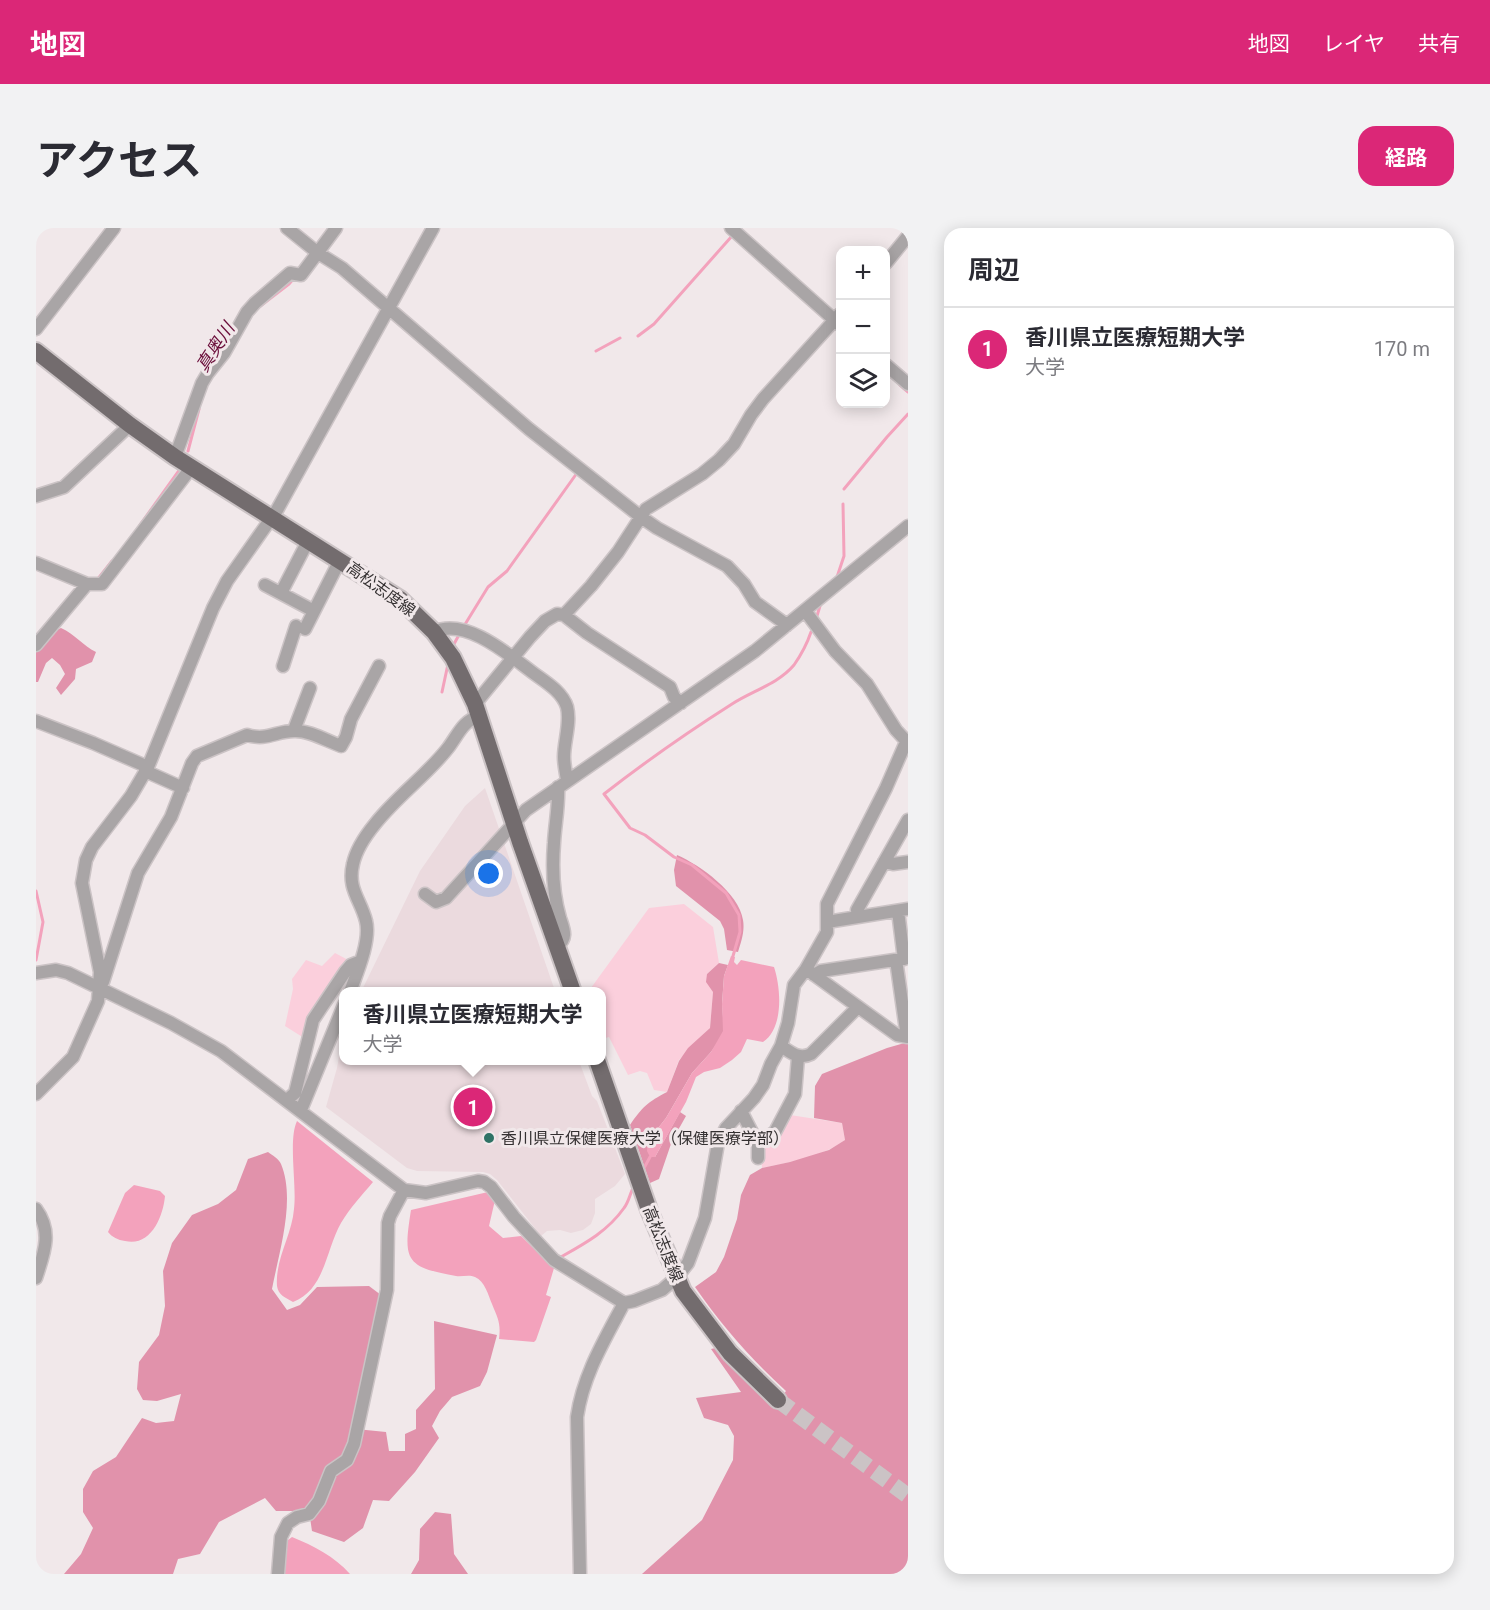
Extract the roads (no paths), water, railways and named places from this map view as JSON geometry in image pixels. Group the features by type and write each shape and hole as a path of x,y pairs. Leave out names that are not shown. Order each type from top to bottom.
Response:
{"main road":[{"name":"高松志度線","path":"36,351 130,425 191,468 400,599 434,632 453,658 478,710 571,987"},
{"name":"高松志度線","path":"599,1065 649,1210 683,1291 730,1353 778,1400"}],"street":[{"path":"36,329 114,228"},
{"path":"287,228 318,253 342,268 529,429 641,517 727,566 744,584 755,602 787,625"},
{"path":"175,457 202,383 224,353 247,312 290,273 301,274 336,228"},
{"path":"100,990 100,972 82,883 86,860 92,847 131,796 146,769 213,608 227,582 271,519 433,228"},
{"path":"731,228 836,317"},
{"path":"890,257 908,236"},
{"path":"564,615 618,552 646,509 702,474 719,460 734,444 763,399 836,323"},
{"path":"890,368 908,384"},
{"path":"36,496 64,487 130,425"},
{"path":"36,563 87,584 102,584 191,468"},
{"path":"425,894 436,902 446,898 526,810 755,651 806,612 908,526"},
{"path":"281,593 309,541"},
{"path":"283,666 301,627 314,611 340,560"},
{"path":"36,645 87,584"},
{"path":"265,585 314,611"},
{"path":"36,973 56,970 68,973 198,1037 301,1110 404,1190 426,1193 478,1181 484,1182 491,1187 514,1217 554,1260 624,1303 662,1290 688,1263 705,1218 718,1143 726,1128 763,1085 771,1064 782,1046 794,985 810,972 827,932 827,904 907,743 877,702 867,684 835,651 806,612"},
{"path":"352,987 368,933 366,920 354,895 352,877 353,864 359,848 375,824 448,748 463,726 473,718 512,657 550,616 564,615 587,633 670,687 674,697 681,704"},
{"path":"434,632 442,628 458,629 498,646 555,689 567,706 563,784 554,844 553,875 558,911 565,935 563,942 557,946"},
{"path":"36,1094 73,1057 98,1001 138,873 171,818 192,763 204,752 247,735 257,738 268,737 294,730 341,746 351,719 380,666"},
{"path":"294,730 310,688"},
{"path":"36,721 93,743 183,788"},
{"path":"858,917 857,910 908,820"},
{"path":"884,862 893,864 908,862"},
{"path":"810,972 897,1035 907,1037 903,910 827,922"},
{"path":"810,972 903,959"},
{"path":"287,1100 295,1093 313,1020 345,972 361,961"},
{"path":"782,1046 798,1057 805,1058 857,1008"},
{"path":"301,1110 339,1017"},
{"path":"758,1144 775,1132 795,1094 798,1057"},
{"path":"741,1111 758,1144 758,1158"},
{"path":"278,1574 281,1537 288,1523 309,1514 319,1501 331,1472 347,1460 354,1444 387,1290 388,1223 404,1190"},
{"path":"36,1209 46,1228 47,1236 36,1278"},
{"path":"580,1574 577,1417 591,1367 624,1303"}],"waterway":[{"path":"638,336 654,324 732,236"},
{"name":"真奥川","path":"259,307 295,277"},
{"path":"596,351 620,338"},
{"path":"900,385 908,392"},
{"name":"真奥川","path":"188,451 199,409"},
{"path":"844,489 908,414"},
{"name":"真奥川","path":"140,525 180,469"},
{"path":"464,626 488,587 507,571 577,473"},
{"path":"837,577 844,556 843,504"},
{"name":"真奥川","path":"97,580 112,561"},
{"path":"816,619 820,606"},
{"path":"733,956 740,932 739,915 726,893 692,865 674,857 645,835 630,828 604,794 699,725 788,672 797,661 811,632"},
{"path":"454,644 460,633"},
{"path":"442,692 448,664"},
{"name":"真奥川","path":"36,891 43,922 36,960"},
{"path":"643,1170 650,1157"},
{"path":"559,1258 603,1231 626,1206 634,1186"}],"tunnel":[{"path":"778,1400 908,1496"}],"place":[{"name":"香川県立医療短期大学","path":"473,1107"},
{"name":"香川県立保健医療大学（保健医療学部）","path":"489,1138"}]}
